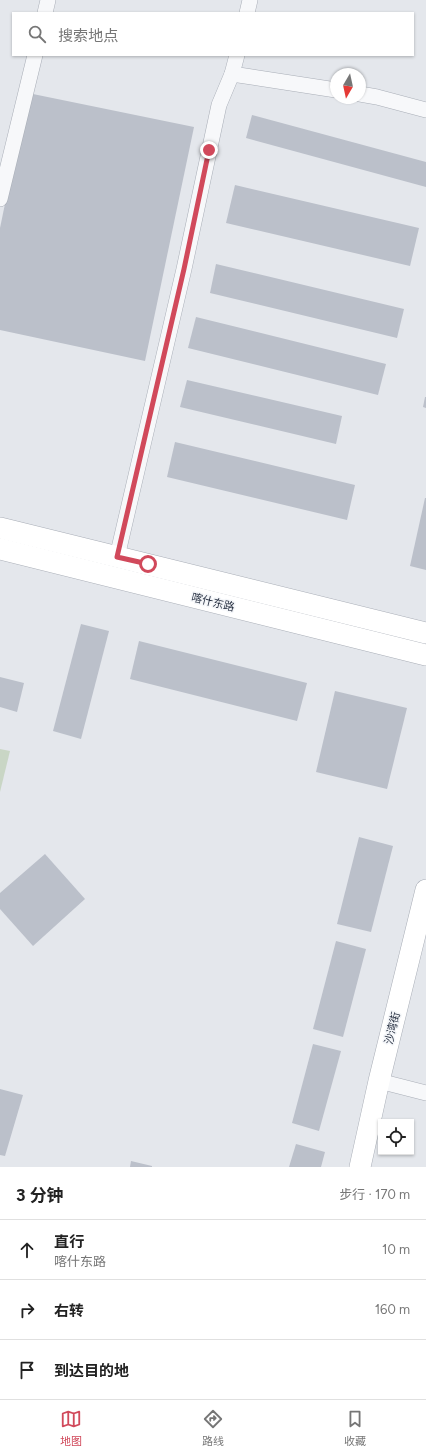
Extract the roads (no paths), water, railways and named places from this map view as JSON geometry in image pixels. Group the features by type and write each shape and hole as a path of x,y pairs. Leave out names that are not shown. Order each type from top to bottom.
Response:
{"main road":[{"name":"喀什东路","path":"0,528 426,633"},
{"name":"喀什东路","path":"0,549 426,655"},
{"name":"沙湾街","path":"360,1167 379,1081 426,890"}],"street":[{"path":"45,12 48,0"},
{"path":"247,12 250,0"},
{"path":"0,199 35,56"},
{"path":"117,557 184,269 219,105 232,74 237,56"},
{"path":"232,74 330,89"},
{"path":"366,95 426,110"},
{"path":"379,1081 426,1092"}]}
